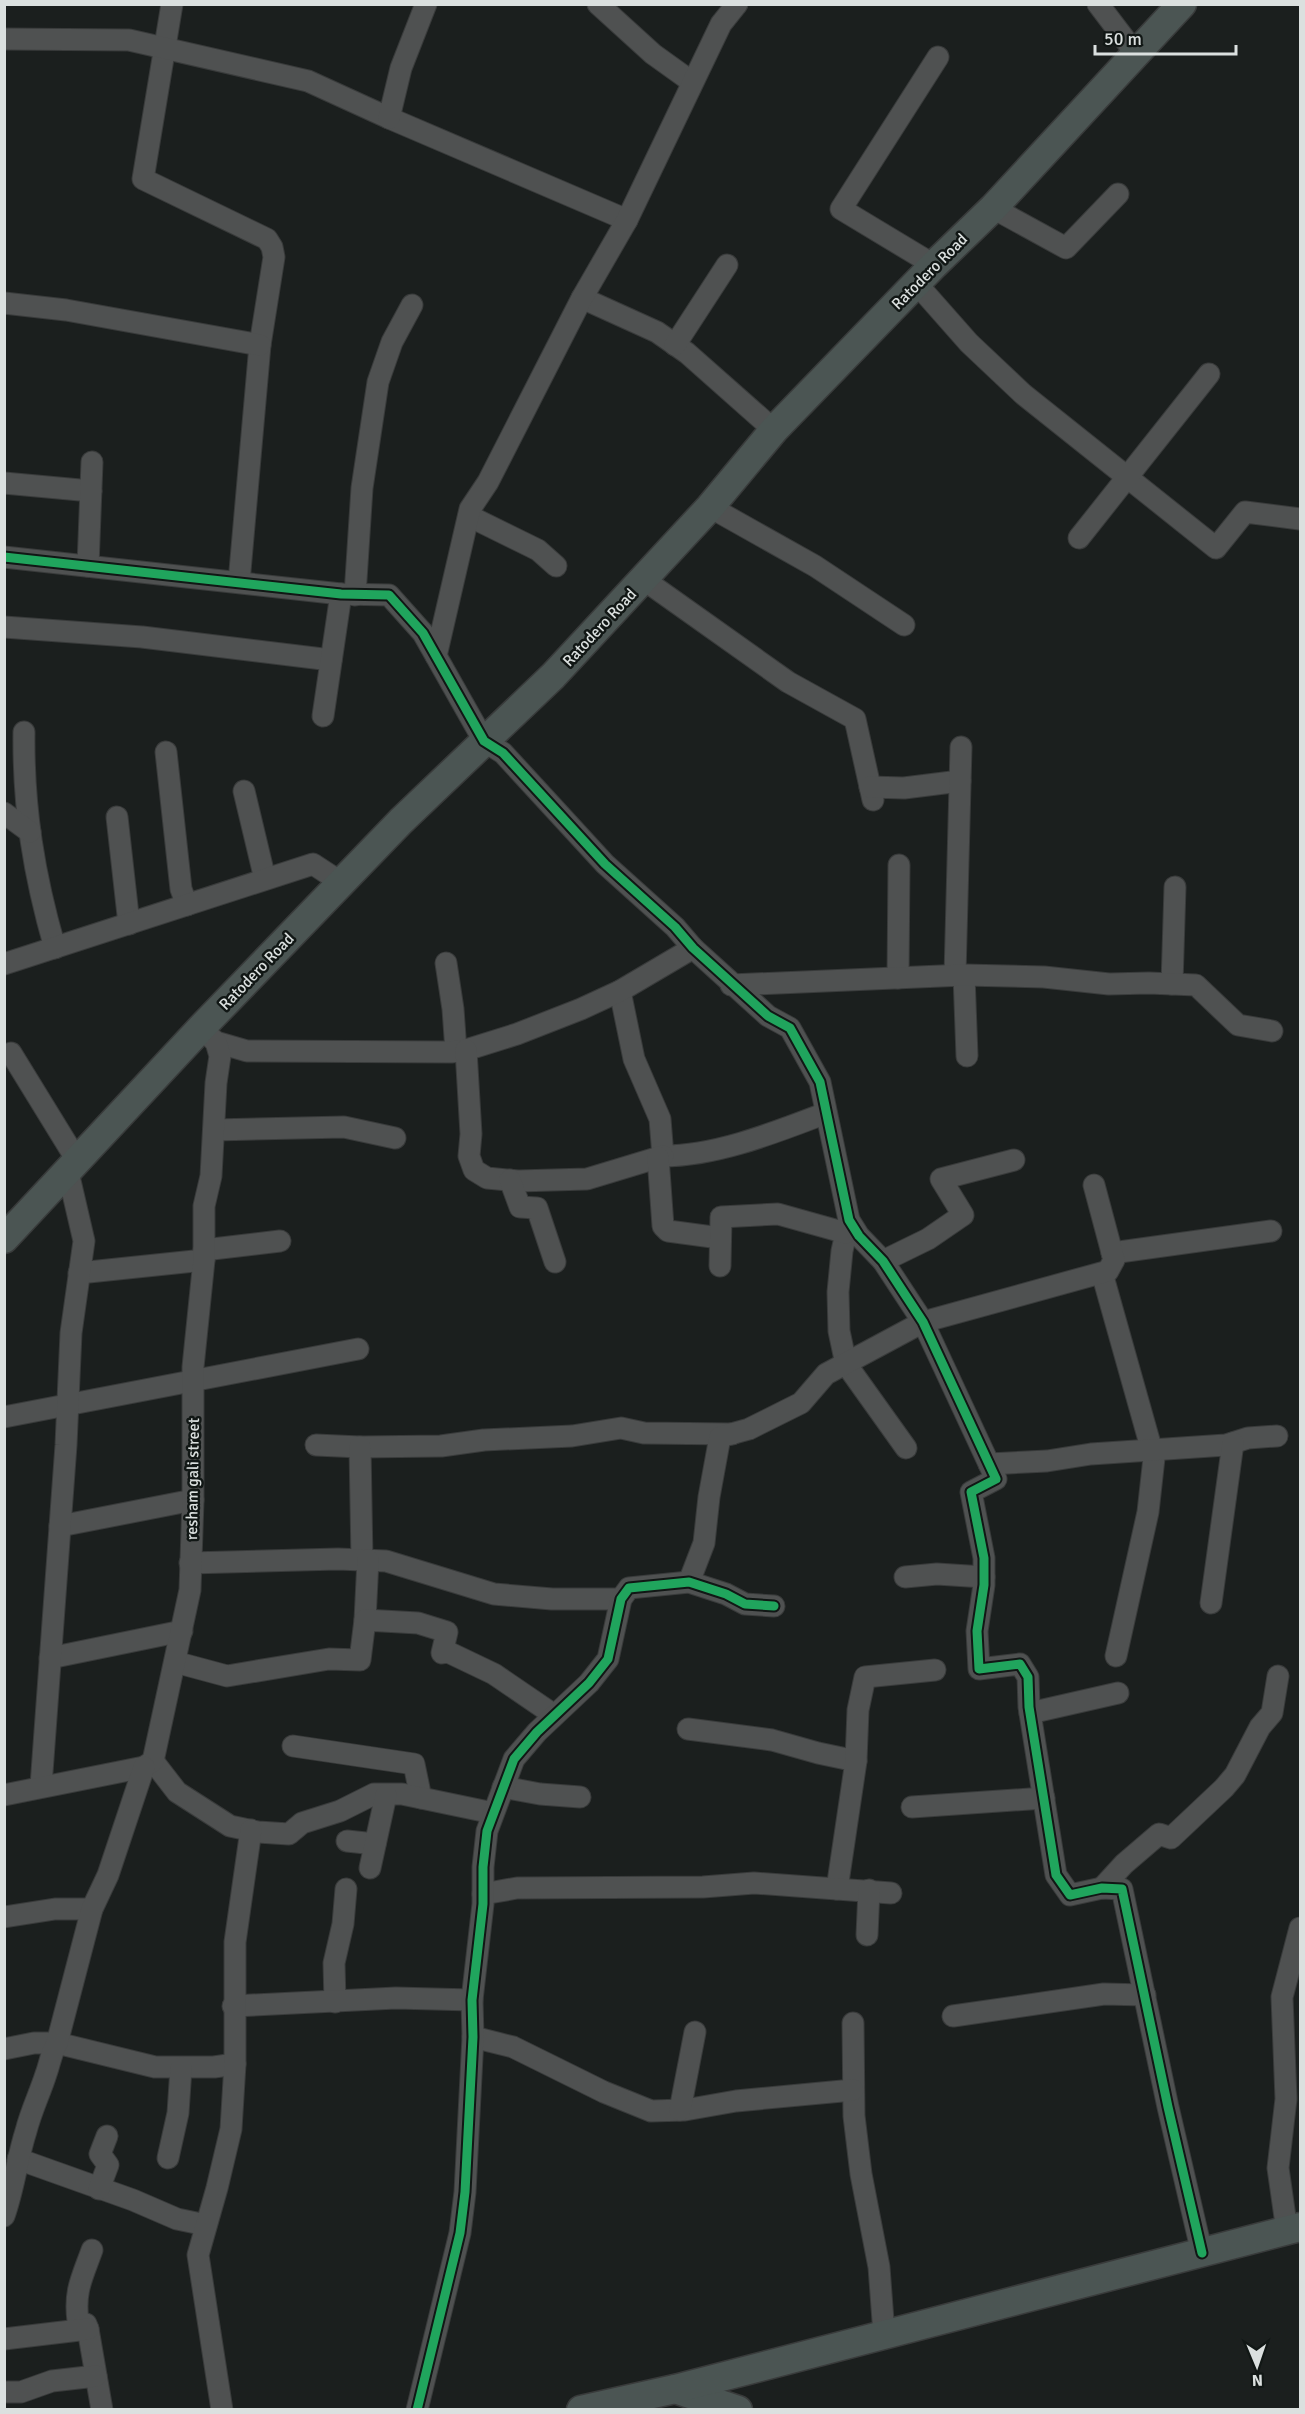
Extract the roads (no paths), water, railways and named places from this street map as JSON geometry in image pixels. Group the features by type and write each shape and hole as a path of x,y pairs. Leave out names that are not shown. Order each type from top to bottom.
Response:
{"main road":[{"name":"Ratodero Road","path":"4,1239 73,1167 209,1035 342,883 401,820 553,676 710,507 774,430 925,274 993,208 1182,4"},
{"path":"581,2409 670,2396 884,2334 1294,2229"},
{"path":"670,2396 738,2409"}],"street":[{"path":"172,4 143,179 267,239 274,257 260,345 239,582"},
{"path":"389,118 401,68 426,4"},
{"path":"598,4 653,54 692,82"},
{"path":"436,656 470,509 488,482 582,298 627,220 722,24 737,4"},
{"path":"1098,4 1136,54"},
{"path":"4,39 129,40 308,81 627,220"},
{"path":"938,57 842,209 925,274 969,344 1023,394 1216,548 1245,512 1300,519"},
{"path":"993,208 1066,248 1118,194"},
{"path":"675,345 727,265"},
{"path":"582,298 657,333 687,353 774,430"},
{"path":"4,303 66,310 260,345"},
{"path":"323,716 331,660 348,595 378,382 392,342 412,305"},
{"path":"1079,538 1209,374"},
{"path":"88,566 92,462"},
{"path":"4,483 91,491"},
{"path":"710,507 815,566 904,625"},
{"path":"469,516 538,550 556,566"},
{"path":"4,557 348,595 389,595 423,633 484,741 503,753 605,864 675,927 731,986 768,1016 790,1028 820,1082 847,1226 838,1292 840,1331 846,1364 906,1448"},
{"path":"643,579 788,682 855,719 871,794 960,781"},
{"path":"4,627 142,637 331,660"},
{"path":"24,732 24,782 30,832 40,895 55,948"},
{"path":"961,747 959,975 967,1056"},
{"path":"166,752 181,889 187,905"},
{"path":"244,791 265,879"},
{"path":"4,813 30,832"},
{"path":"117,817 129,924"},
{"path":"4,964 313,864 342,883"},
{"path":"898,978 899,865"},
{"path":"1172,984 1175,887"},
{"path":"209,1035 247,1051 461,1051 517,1034 581,1009 620,991 693,948"},
{"path":"446,963 461,1051 471,1134 469,1156 474,1170 487,1178 587,1179 661,1156 680,1156 743,1142 826,1113"},
{"path":"731,986 959,975 1044,977 1109,984 1196,985 1238,1025 1272,1031"},
{"path":"620,991 634,1059 660,1119 663,1226 668,1231 720,1238"},
{"name":"resham gali street","path":"4,2216 15,2185 13,2166 57,2043 92,1909 108,1875 149,1764 175,1662 190,1590 193,1380 204,1255 204,1206 211,1176 216,1083 220,1056 209,1035"},
{"path":"11,1053 73,1167 84,1241 71,1333 41,1786"},
{"path":"214,1130 344,1127 395,1138"},
{"path":"883,1262 928,1239 963,1215 941,1179 1014,1160"},
{"path":"510,1180 520,1207 537,1208 555,1262"},
{"path":"689,1582 704,1543 709,1497 720,1437 773,1419 801,1403 826,1374 923,1322 1108,1271 1114,1260 1094,1185"},
{"path":"720,1266 721,1217 777,1214 847,1226 883,1262 923,1322 996,1479 971,1492 984,1558 984,1577 977,1631 979,1669 1020,1664 1028,1677 1030,1713 1056,1875 1070,1896 1102,1888 1122,1889 1202,2253"},
{"path":"1112,1252 1271,1231"},
{"path":"80,1273 204,1255 280,1241"},
{"path":"1102,1273 1154,1458 1148,1512 1116,1656"},
{"path":"4,1417 358,1349"},
{"path":"316,1445 360,1448 441,1446 484,1440 572,1436 621,1428 656,1433 732,1434"},
{"path":"989,1464 1047,1461 1091,1454 1152,1449 1226,1445 1248,1438 1277,1436"},
{"path":"1211,1603 1233,1443"},
{"path":"175,1662 227,1676 329,1659 360,1660 364,1620 365,1560 360,1448"},
{"path":"60,1526 193,1500"},
{"path":"190,1563 365,1560 398,1564 494,1594 552,1599 621,1599"},
{"path":"905,1577 937,1574 984,1577"},
{"path":"417,2409 460,2233 465,2192 473,2037 472,2000 487,1831 514,1759 554,1715 570,1703 608,1659 621,1599 629,1588 689,1582 726,1594 745,1604 774,1606"},
{"path":"364,1620 418,1623 447,1632 442,1653 448,1652 494,1674 554,1715"},
{"path":"50,1658 182,1631"},
{"path":"837,1889 856,1761 858,1710 865,1677 935,1670"},
{"path":"1102,1888 1124,1864 1159,1834 1171,1838 1224,1788 1234,1775 1260,1727 1272,1713 1278,1676"},
{"path":"1030,1713 1118,1693"},
{"path":"688,1729 772,1740 818,1754 856,1761"},
{"path":"293,1746 414,1764 421,1798"},
{"path":"4,1795 149,1764 177,1792 230,1826 250,1830 289,1834 302,1823 340,1811 374,1794 402,1794 494,1813"},
{"path":"502,1787 540,1794 580,1797"},
{"path":"370,1868 386,1795"},
{"path":"912,1808 1044,1797"},
{"path":"222,2409 198,2254 231,2128 235,1942 250,1830"},
{"path":"347,1841 375,1844"},
{"path":"483,1894 517,1888 703,1887 754,1883 891,1893"},
{"path":"335,2002 334,1963 344,1924 346,1888"},
{"path":"867,1935 869,1890"},
{"path":"4,1917 56,1909 92,1909"},
{"path":"1294,2229 1278,2168 1286,2099 1282,1997 1300,1928"},
{"path":"953,2016 1104,1994 1145,1995"},
{"path":"233,2006 396,1998 472,2000"},
{"path":"852,2023 854,2116 861,2174 879,2267 884,2334"},
{"path":"680,2110 695,2032"},
{"path":"473,2037 513,2047 604,2092 651,2111 680,2110 736,2101 853,2090"},
{"path":"4,2049 34,2043 57,2043 155,2067 182,2068 234,2064"},
{"path":"168,2158 178,2113 182,2068"},
{"path":"99,2189 108,2165 100,2154 106,2136"},
{"path":"13,2166 99,2189 165,2212 177,2219 206,2225"},
{"path":"92,2250 77,2292 78,2321 86,2324 88,2329 102,2409"},
{"path":"4,2338 88,2329"},
{"path":"4,2392 21,2392 52,2381 96,2376"}]}
